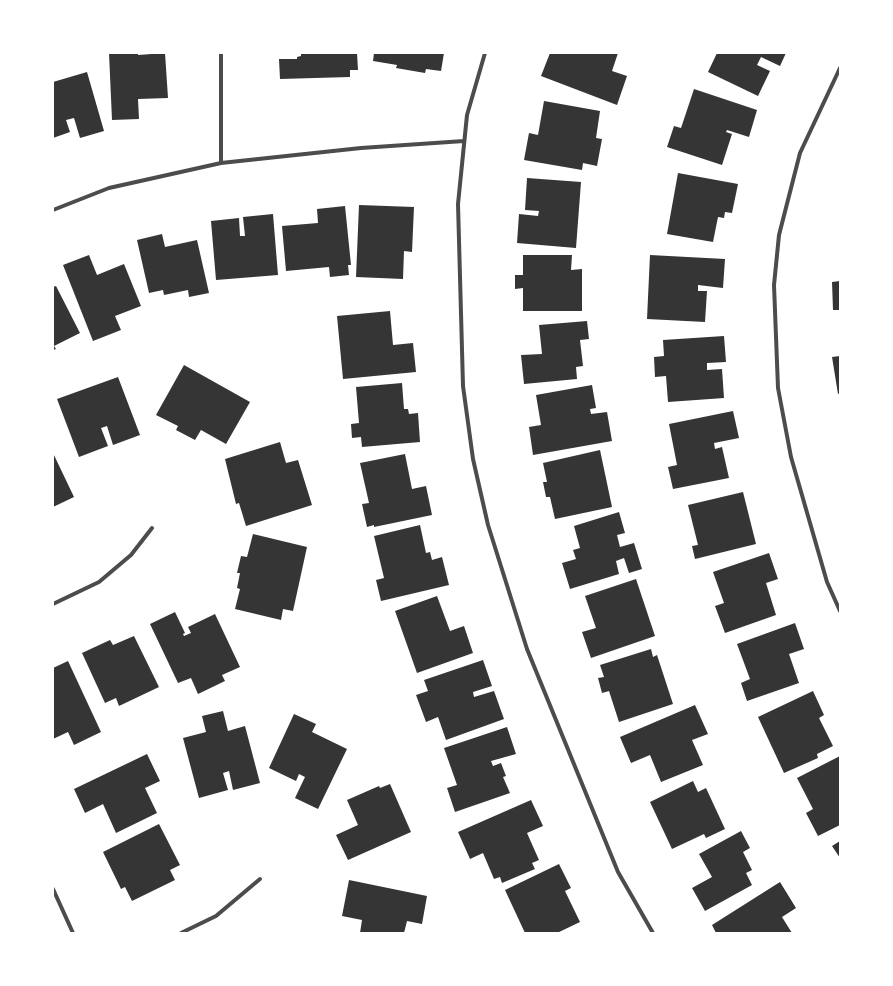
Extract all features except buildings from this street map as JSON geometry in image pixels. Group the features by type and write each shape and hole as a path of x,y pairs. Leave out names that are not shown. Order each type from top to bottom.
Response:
{"street":[{"path":"221,53 221,163"},
{"path":"485,53 467,115 458,204 463,386 473,459 486,518 527,649 618,872 653,933"},
{"path":"840,68 800,153 779,235 774,285 778,388 791,458 827,582 840,611"},
{"path":"53,210 109,188 221,163 361,148 464,141"},
{"path":"53,604 99,582 131,555 152,528"},
{"path":"181,933 216,916 260,879"},
{"path":"53,889 73,933"}]}
